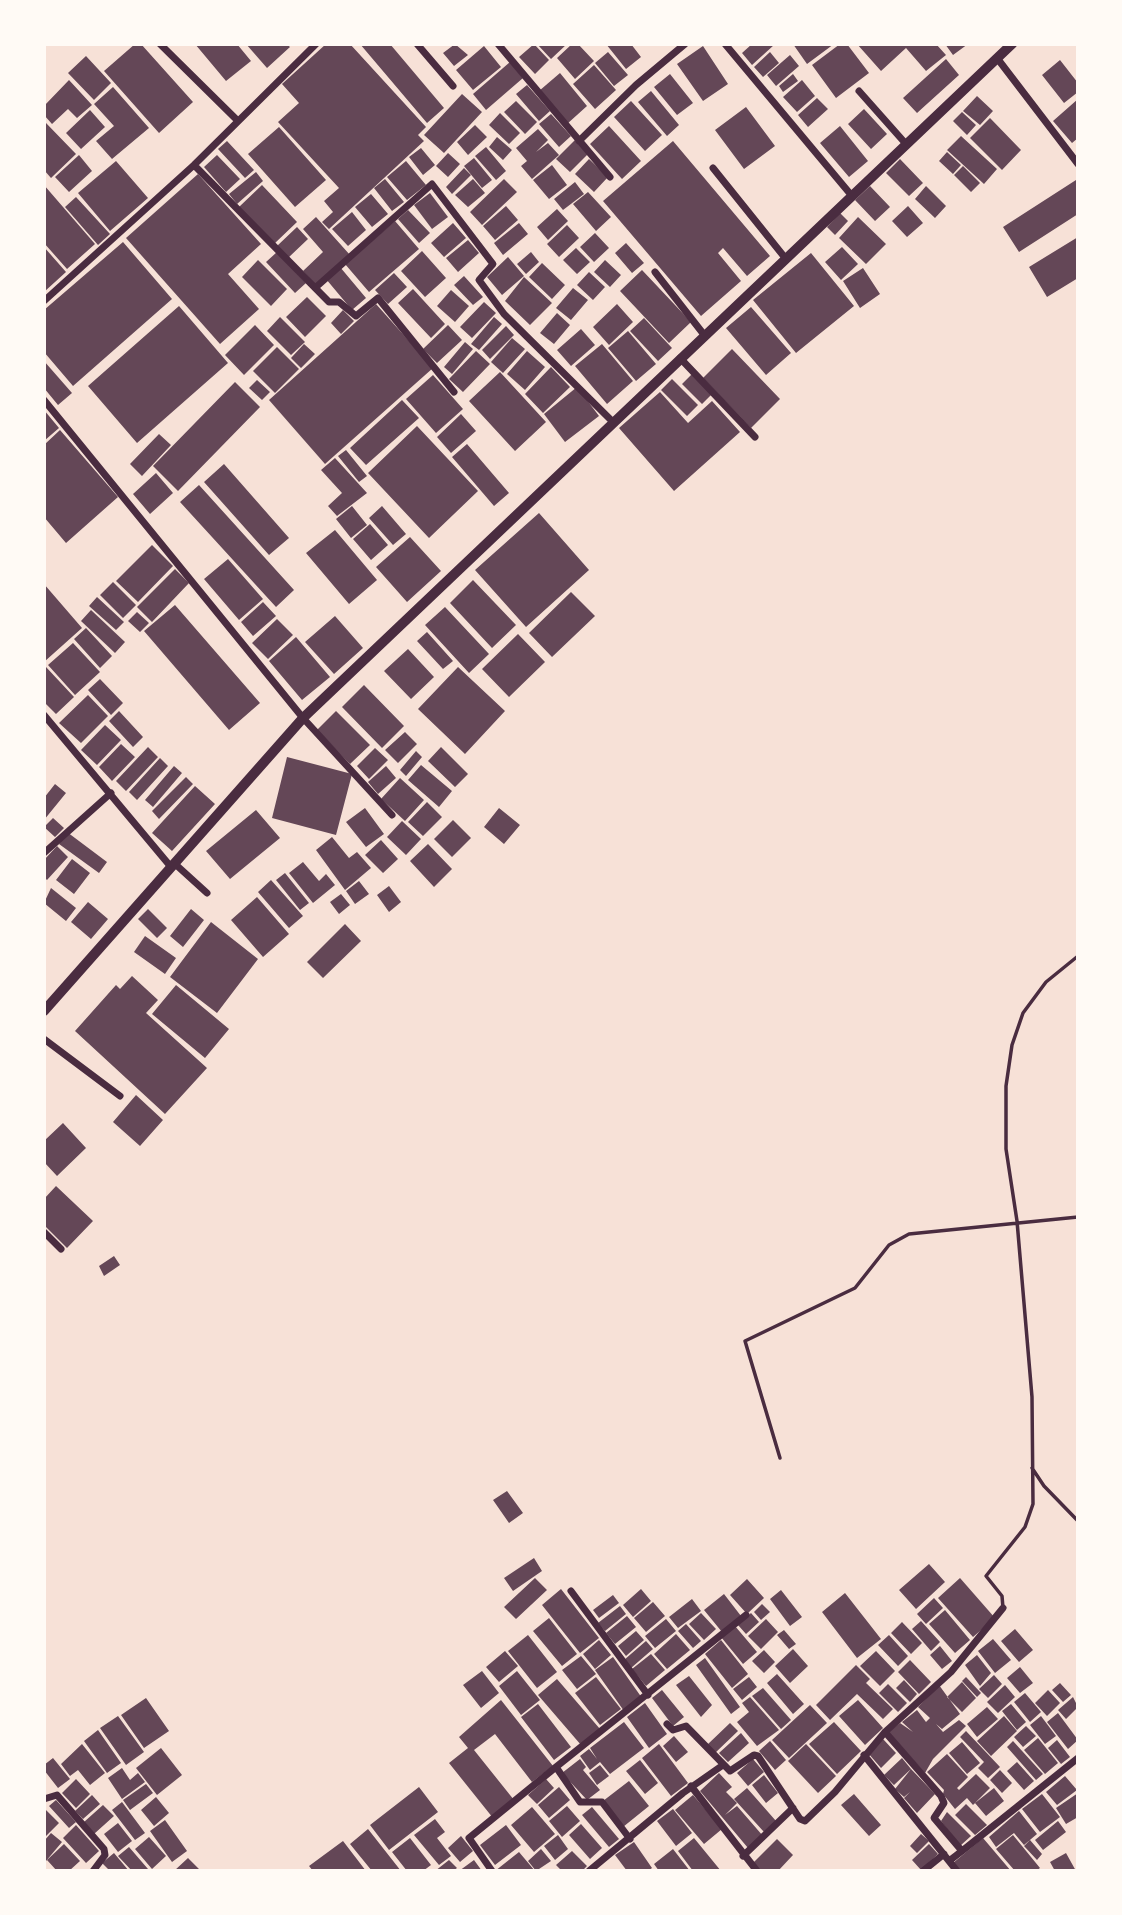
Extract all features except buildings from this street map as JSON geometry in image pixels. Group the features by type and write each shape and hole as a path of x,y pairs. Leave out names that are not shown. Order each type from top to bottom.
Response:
{"street":[{"path":"160,44 237,120"},
{"path":"44,301 194,164 316,44"},
{"path":"417,44 453,86"},
{"path":"498,44 610,177"},
{"path":"579,141 636,85 685,44"},
{"path":"725,44 852,196"},
{"path":"44,1011 303,718 1012,44"},
{"path":"997,58 1078,164"},
{"path":"859,91 906,144"},
{"path":"194,164 329,302 339,302 356,316 378,298 454,392"},
{"path":"713,168 786,259"},
{"path":"315,288 432,184 493,264 479,280 504,314 613,422"},
{"path":"655,272 705,336"},
{"path":"680,358 755,437"},
{"path":"44,400 303,718 392,815"},
{"path":"44,715 173,865 207,893"},
{"path":"44,853 111,793"},
{"path":"44,1039 120,1096"},
{"path":"44,1231 61,1249"},
{"path":"571,1591 649,1695"},
{"path":"667,1724 673,1730 686,1726 732,1772 754,1755 758,1756 793,1808 805,1821 835,1792 885,1732 951,1672 1002,1610"},
{"path":"492,1871 469,1838 746,1615"},
{"path":"885,1732 941,1796 944,1803 934,1818 962,1851"},
{"path":"864,1755 957,1871"},
{"path":"923,1871 962,1851 1078,1758"},
{"path":"589,1871 691,1786 723,1765"},
{"path":"556,1767 580,1802 602,1802 629,1839"},
{"path":"691,1786 757,1871"},
{"path":"44,1799 57,1795 104,1849 103,1859 93,1871"},
{"path":"743,1856 793,1808"}],"lane":[{"path":"1002,1610 1002,1597 986,1576 1030,1516 1033,1504 1032,1397 1017,1221 1006,1149 1006,1086 1012,1045 1023,1013 1046,982 1078,956"},
{"path":"780,1458 745,1341 855,1289 890,1245 909,1234 1017,1221 1078,1217"},
{"path":"1031,1466 1044,1486 1078,1521"}]}
